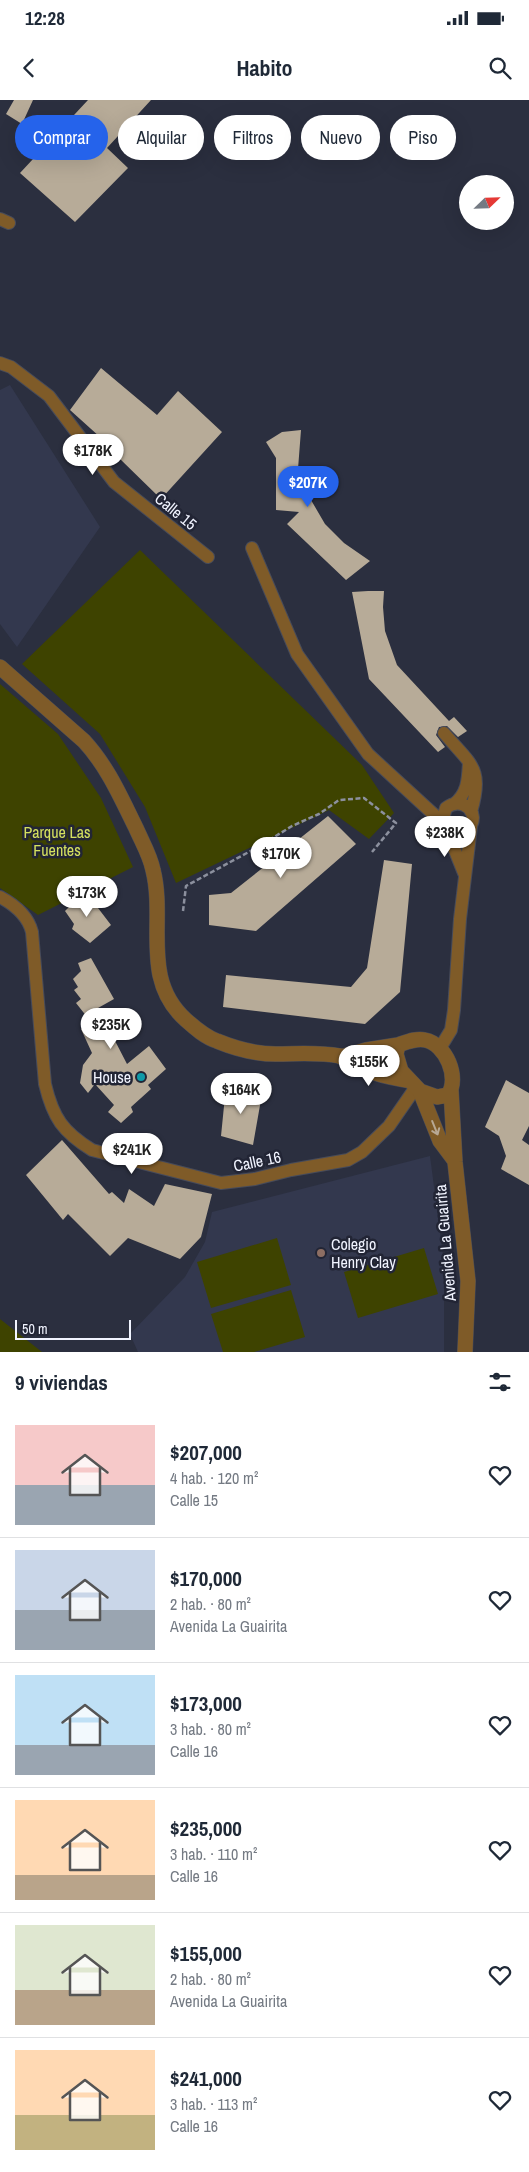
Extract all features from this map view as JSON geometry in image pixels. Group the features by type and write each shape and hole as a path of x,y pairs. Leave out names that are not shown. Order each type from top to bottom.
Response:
{"street":[{"name":"Calle 15","path":"0,363 11,367 49,396 114,482 208,557"},
{"path":"252,548 297,654 368,754 444,827 457,835 467,832 471,828"},
{"path":"0,667 84,741 96,755 114,783 149,856 153,870 158,908 157,945 159,978 169,998 182,1016 202,1033 216,1041 248,1050 274,1054 310,1053 341,1057 372,1072 443,1097 448,1095 451,1090"},
{"path":"444,733 474,770 478,780 471,812"},
{"path":"465,876 444,827 446,808 462,798 468,782 468,762"},
{"path":"341,1057 423,1039 440,1048 451,1030 465,876 473,817 464,805 454,804"},
{"name":"Calle 16","path":"0,897 24,914 31,927 34,942 45,1084 49,1101 64,1129 77,1141 92,1150 221,1183 255,1180 291,1170 348,1160 362,1152 389,1126 415,1086"},
{"name":"Avenida La Guairita","path":"398,1046 396,1054 401,1071 415,1086 440,1141 455,1162"},
{"name":"Avenida La Guairita","path":"440,1048 448,1061 452,1085 455,1162 468,1282 466,1352"}],"path":[{"path":"183,912 186,886 258,847 292,826 319,814 340,800 364,798 396,824 372,852"}],"shaded area":[{"path":"10,385 100,527 17,647 0,624 0,390"},
{"name":"Colegio Henry Clay","path":"430,1156 444,1264 444,1352 138,1352 130,1334 185,1277 205,1242 212,1212"}],"green space":[{"path":"140,550 362,765 394,813 369,839 329,810 176,883 145,807 100,734 22,664"},
{"name":"Parque Las Fuentes","path":"0,684 58,734 101,798 133,867 38,915 0,888"},
{"path":"277,1238 291,1285 211,1308 197,1262"},
{"path":"424,1248 438,1294 358,1318 344,1272"},
{"path":"291,1290 305,1337 254,1352 223,1352 211,1314"},
{"path":"0,1319 42,1352 0,1352"}],"building":[{"path":"14,100 33,100 26,115 15,115 15,120 6,114"},
{"path":"88,100 151,100 137,115 118,115 118,136 108,147 108,115 74,115"},
{"path":"108,149 128,168 75,222 20,173 32,160 108,160"},
{"path":"101,368 157,415 178,391 222,432 161,499 119,458 121,456 70,410"},
{"path":"301,430 298,469 311,500 325,524 344,543 370,561 346,580 287,524 299,512 276,510 276,458 266,442 282,432"},
{"path":"384,591 385,631 397,665 449,721 454,717 467,731 458,737 447,726 439,727 436,735 445,747 438,752 369,679 352,592"},
{"path":"328,816 356,844 256,931 209,925 209,895 231,893"},
{"path":"384,860 412,864 400,992 365,1024 223,1007 226,975 351,987 367,968"},
{"path":"85,891 111,925 90,943 72,929 74,924 65,911"},
{"path":"91,958 114,999 98,1008 127,1064 149,1046 166,1069 148,1085 151,1089 131,1107 133,1112 121,1123 108,1112 114,1105 95,1084 88,1093 80,1083 83,1065 92,1053 81,1029 91,1022 76,1003 81,999 74,990 78,987 73,979 81,971 78,963"},
{"path":"506,1080 529,1093 529,1126 522,1140 529,1145 529,1185 501,1169 506,1156 499,1136 485,1127"},
{"path":"226,1086 262,1094 253,1145 221,1136"},
{"path":"62,1140 109,1194 112,1192 124,1203 129,1189 154,1206 165,1184 212,1194 201,1237 180,1259 128,1238 110,1256 68,1214 63,1220 26,1175"}],"place":[{"name":"House","path":"141,1077"},
{"name":"Colegio Henry Clay","path":"321,1253"}]}
